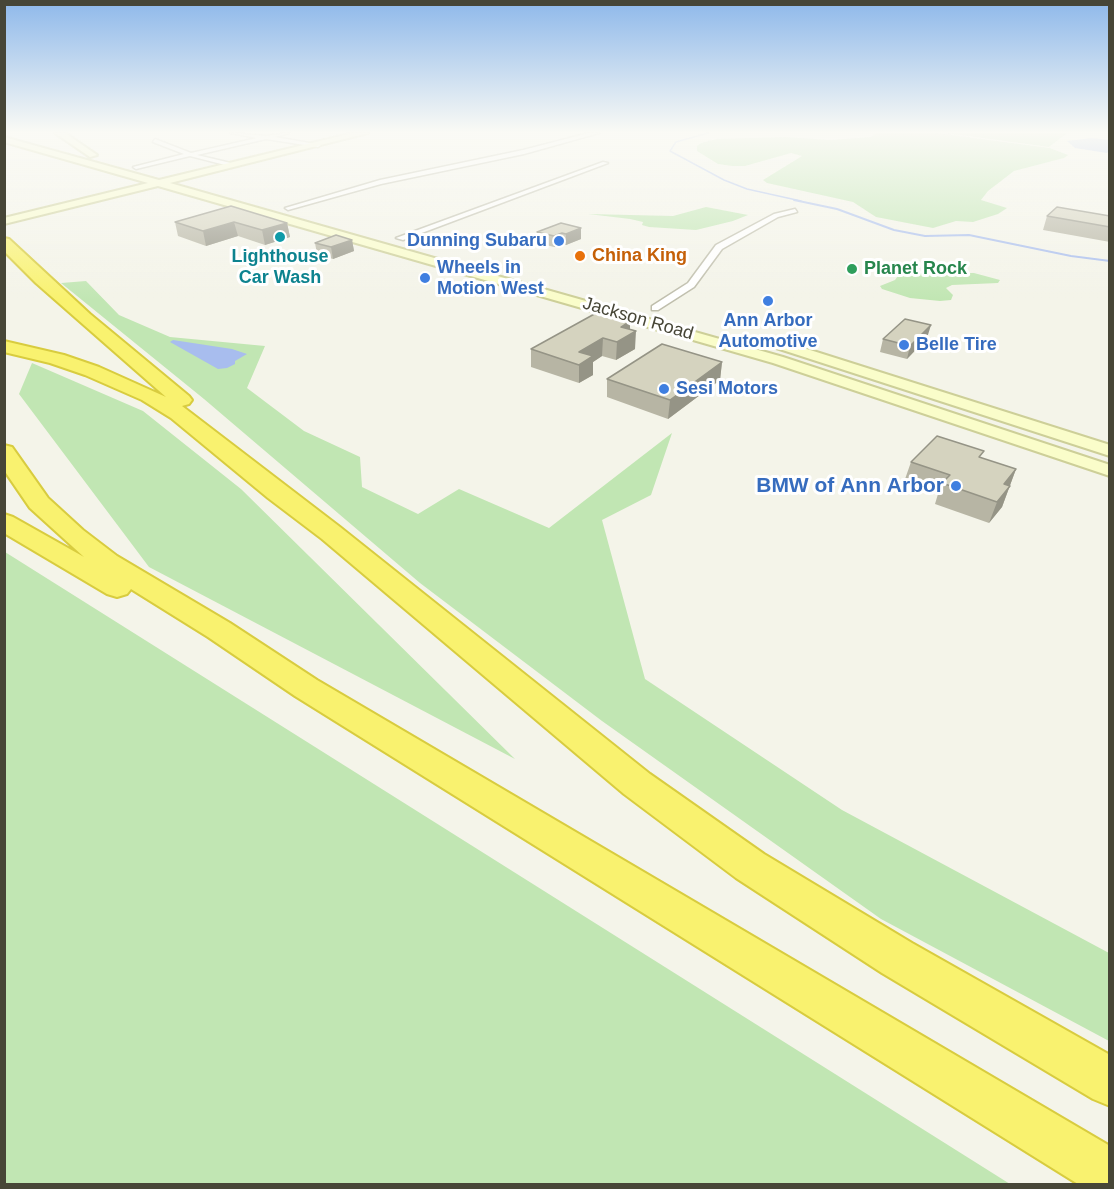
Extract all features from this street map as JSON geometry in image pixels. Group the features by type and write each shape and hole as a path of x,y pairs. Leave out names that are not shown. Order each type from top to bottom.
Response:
{"highway":[{"path":"4,242 84,318 289,488 331,533"},
{"path":"11,347 92,371 149,396 179,413 331,533 637,784 750,866 897,958 1110,1082"},
{"path":"4,452 39,503 107,562 219,630 306,688 1110,1174"},
{"path":"4,522 204,639 306,688"}],"main road":[{"path":"5,221 122,188"},
{"name":"Jackson Road","path":"183,189 778,360 1110,471"},
{"name":"Jackson Road","path":"250,208 272,212 283,206 558,282"},
{"path":"300,222 298,220 305,217 324,219"},
{"path":"429,259 455,262 470,258"},
{"path":"484,274 484,271 493,268 512,271"},
{"name":"Jackson Road","path":"650,307 675,314"},
{"path":"758,338 830,359 1110,450"},
{"path":"778,360 825,371 838,370 838,365 830,359"},
{"path":"930,410 927,404 936,399 967,403"}],"street":[{"path":"283,206 354,188"},
{"path":"399,238 537,188"},
{"path":"650,307 691,285 719,247 776,215 795,211"}],"green space":[{"path":"792,188 991,188 981,200 1007,208 998,214 973,222 956,221 933,228 876,217 853,202"},
{"path":"706,207 748,215 696,230 649,227 642,225 643,222 630,219 588,214 673,216"},
{"path":"900,273 974,273 1000,280 998,283 952,285 946,288 953,295 951,300 940,301 910,298 882,289 880,286 895,280"},
{"path":"86,281 119,315 170,337 265,346 247,388 304,431 360,457 362,487 418,514 459,489 549,528 672,433 651,495 602,520 645,679 842,810 1109,953 1109,1041 881,919 602,721 420,583 204,399 61,283"},
{"path":"32,363 143,411 241,489 515,759 149,567 19,394"},
{"path":"5,552 1010,1184 5,1184"}],"water":[{"path":"173,340 232,349 247,354 235,361 235,364 218,369 170,342"}],"building":[{"path":"231,206 287,223 262,230 234,222 203,231 175,222"},
{"path":"1057,207 1110,216 1110,227 1047,216"},
{"path":"561,223 581,228 554,236 537,232"},
{"path":"336,235 352,240 331,247 315,243"},
{"path":"598,312 630,321 621,327 636,331 617,342 603,338 579,352 593,356 579,365 531,349"},
{"path":"905,319 931,325 910,346 883,339"},
{"path":"662,344 722,362 670,400 607,379"},
{"path":"937,436 984,451 979,457 1016,469 1004,484 1010,486 997,502 942,483 950,475 911,462"}],"waterway":[{"path":"746,188 801,201"},
{"path":"794,200 837,209 894,230 925,236 969,235 1071,256 1110,261"}],"place":[{"name":"Lighthouse Car Wash","path":"280,237"},
{"name":"Dunning Subaru","path":"559,241"},
{"name":"China King","path":"580,256"},
{"name":"Planet Rock","path":"852,269"},
{"name":"Wheels in Motion West","path":"425,278"},
{"name":"Ann Arbor Automotive","path":"768,301"},
{"name":"Belle Tire","path":"904,345"},
{"name":"Sesi Motors","path":"664,389"},
{"name":"BMW of Ann Arbor","path":"956,486"}]}
